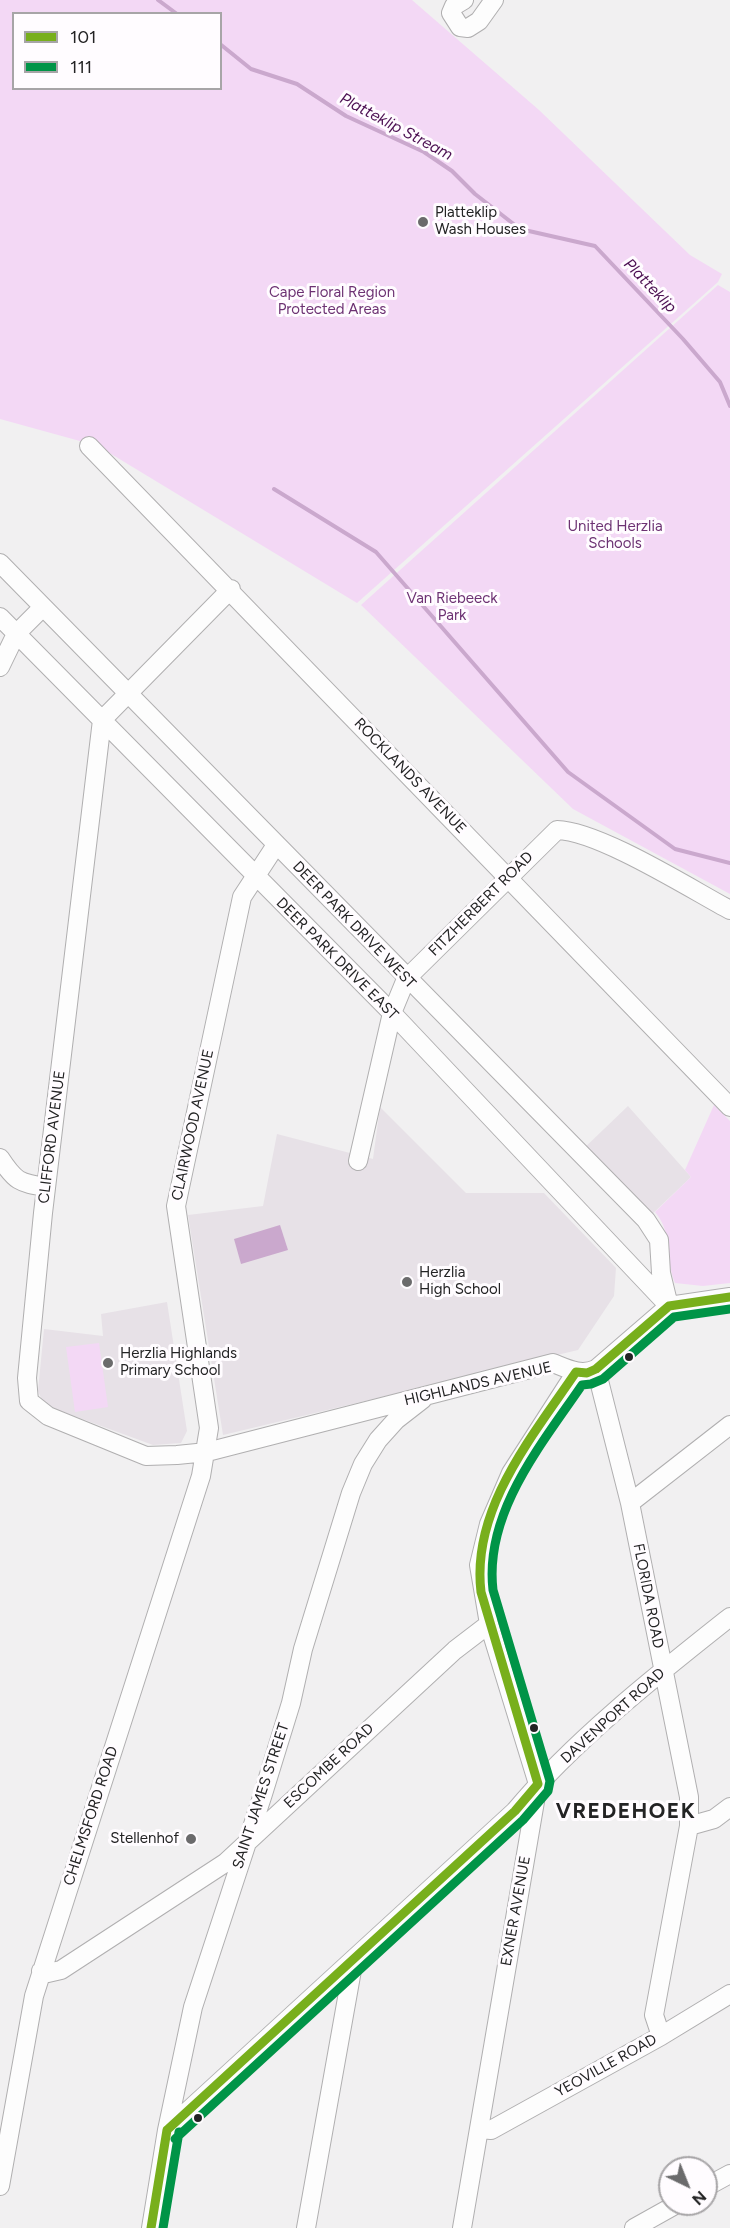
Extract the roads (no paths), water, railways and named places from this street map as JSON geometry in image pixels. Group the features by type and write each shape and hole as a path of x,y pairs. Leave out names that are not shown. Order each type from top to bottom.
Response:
{"street":[{"path":"464,0 454,6 451,13 460,27 468,28 480,21 494,0"},
{"name":"ROCKLANDS AVENUE","path":"89,446 231,589 730,1107"},
{"name":"DEER PARK DRIVE WEST","path":"0,563 406,979 646,1220 659,1240"},
{"path":"102,720 126,693 231,589"},
{"path":"0,667 16,634 42,608"},
{"name":"DEER PARK DRIVE EAST","path":"0,617 392,1013 669,1306"},
{"name":"CLIFFORD AVENUE","path":"102,720 46,1187 27,1392 30,1401 48,1416 146,1456 207,1452"},
{"name":"FITZHERBERT ROAD","path":"358,1161 392,1013 406,979 558,830 573,830 622,852 730,910"},
{"name":"CLAIRWOOD AVENUE","path":"207,1452 208,1428 176,1206 242,897 276,845"},
{"path":"0,1158 15,1179 24,1184 46,1187"},
{"path":"631,1264 650,1258 659,1240"},
{"path":"659,1240 661,1273 669,1306"},
{"path":"596,1369 669,1306 730,1296"},
{"name":"HIGHLANDS AVENUE","path":"207,1452 554,1363 576,1372 596,1369"},
{"name":"FLORIDA ROAD","path":"596,1369 630,1503 689,1797 689,1826 654,2015 661,2036"},
{"name":"EXNER AVENUE","path":"462,2228 538,1784 489,1624 479,1565 489,1524 511,1473 576,1372"},
{"name":"SAINT JAMES STREET","path":"151,2228 167,2130 193,2007 291,1703 303,1649 363,1464 378,1440 396,1420 432,1393"},
{"path":"630,1503 730,1425"},
{"name":"CHELMSFORD ROAD","path":"0,2186 32,2008 41,1971 207,1452"},
{"name":"DAVENPORT ROAD","path":"167,2130 515,1811 538,1784 663,1670 730,1617"},
{"name":"ESCOMBE ROAD","path":"41,1971 48,1973 61,1970 225,1863 455,1650 489,1624"},
{"path":"689,1826 714,1819 730,1807"},
{"path":"306,2228 354,1959"},
{"path":"320,1991 336,2000 342,2019"},
{"name":"YEOVILLE ROAD","path":"480,2129 491,2130 661,2036 730,1994"},
{"path":"176,2087 192,2094 212,2090"},
{"path":"634,2228 658,2214"}],"waterway":[{"name":"Platteklip Stream","path":"158,0 174,12"},
{"name":"Platteklip Stream","path":"222,46 251,69 297,84 346,116 424,152 452,171 475,194 520,229 595,246 683,339 720,382 730,406"},
{"path":"274,489 376,552 568,772 675,849 730,863"}],"place":[{"name":"Platteklip Wash Houses","path":"423,222"},
{"name":"Herzlia High School","path":"407,1282"},
{"name":"Herzlia Highlands Primary School","path":"108,1363"},
{"name":"Stellenhof","path":"191,1839"}],"district":[{"name":"VREDEHOEK","path":"626,1812"}],"water label":[{"name":"Platteklip","path":"650,286"}],"park label":[{"name":"Cape Floral Region Protected Areas","path":"332,302"},
{"name":"United Herzlia Schools","path":"615,536"},
{"name":"Van Riebeeck Park","path":"452,608"}]}
